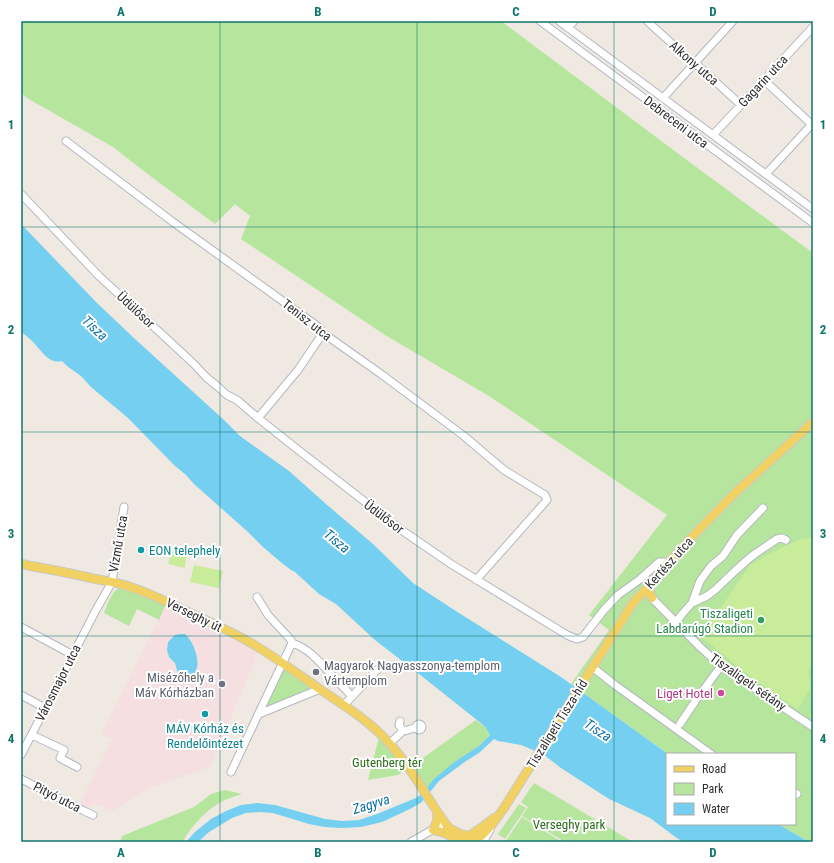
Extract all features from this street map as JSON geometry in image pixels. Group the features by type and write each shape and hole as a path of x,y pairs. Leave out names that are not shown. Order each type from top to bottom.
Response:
{"main road":[{"name":"Kertész utca","path":"593,671 635,600 734,493 813,422"},
{"name":"Verseghy út","path":"21,564 127,586 148,593 214,624 283,663 347,707 380,733 390,743"},
{"path":"652,598 649,590 654,579"},
{"path":"644,592 652,598"},
{"path":"635,600 643,597 652,598"},
{"name":"Tiszaligeti Tisza-híd","path":"490,828 593,671"},
{"path":"390,743 431,801 449,832 466,840"},
{"path":"466,840 500,813"},
{"path":"466,840 438,818 433,830 466,840 480,837 490,828"}],"street":[{"name":"Debreceni utca","path":"540,21 813,223"},
{"name":"Debreceni utca","path":"559,21 813,208"},
{"path":"568,28 574,21"},
{"name":"Alkony utca","path":"647,21 741,105"},
{"path":"663,98 733,21"},
{"name":"Gagarin utca","path":"713,134 813,27"},
{"path":"764,80 813,125 766,174"},
{"name":"Tenisz utca","path":"66,141 173,222 320,328 323,333 464,436 504,470 544,495 547,500 476,580"},
{"name":"Üdülősor","path":"21,194 99,276 194,364 206,378 227,395 237,400 331,476 400,529 476,580 566,635 577,639 585,635 604,610 618,595 639,580 658,562 668,564"},
{"path":"258,418 298,370 323,333"},
{"name":"Vízmű utca","path":"112,582 124,507"},
{"path":"676,622 692,603 700,581 711,566 723,556 736,535 763,508"},
{"path":"692,603 707,596 715,590 736,570 768,545 777,539 782,538 786,540"},
{"name":"Városmajor utca","path":"22,753 112,582"},
{"name":"Városmajor utca","path":"96,610 102,608 110,592 116,587 127,586"},
{"path":"257,597 268,615 292,643 299,645 313,656 330,672 351,696"},
{"name":"Tiszaligeti sétány","path":"652,598 705,652 721,666 813,728"},
{"path":"21,627 73,655"},
{"path":"232,772 292,643"},
{"path":"680,724 721,666"},
{"path":"347,707 351,696 377,670"},
{"path":"593,671 615,685 710,753"},
{"path":"259,714 320,689"},
{"path":"21,695 46,708"},
{"path":"400,721 399,725 403,731"},
{"path":"390,743 403,731 416,728"},
{"path":"32,734 64,750 60,758 77,768"},
{"name":"Pityó utca","path":"21,779 92,815"},
{"path":"411,842 433,830 443,822"},
{"path":"483,842 490,828"}],"shaded area":[{"path":"165,606 258,653 210,767 149,788 112,811 95,804 86,809 79,805 112,739 101,734"}],"green space":[{"path":"21,21 501,21 813,253 813,842 809,842 780,825 796,825 796,753 667,753 571,684 609,630 589,615 667,515 489,396 385,335 241,239 250,216 235,204 215,224 113,147 27,98 21,93"},
{"name":"Tiszaligeti Labdarúgó Stadion","path":"813,537 813,666 808,670 811,687 798,709 747,674 697,633 722,606 750,565 801,539"},
{"path":"173,546 190,550 186,558 185,568 168,564"},
{"path":"194,565 223,571 219,588 190,582"},
{"path":"122,587 127,587 165,606 159,620 137,609 129,626 104,613 115,591"},
{"path":"283,663 320,689 259,714"},
{"name":"Gutenberg tér","path":"476,720 486,728 490,735 424,792 408,768 398,775 368,780 380,733 409,768"},
{"name":"Verseghy park","path":"534,783 633,842 565,842 522,816 528,807 521,802"},
{"path":"225,790 242,794 225,800 212,808 193,827 183,842 120,842 122,836 194,807 211,794"},
{"path":"519,804 526,808 505,839 498,834"},
{"path":"522,817 562,842 505,842"}],"water":[{"name":"Tisza","path":"21,224 97,303 240,436 289,471 373,544 413,583 561,677 667,753 666,825 780,825 809,842 683,842 650,818 609,799 561,768 543,754 521,745 494,739 479,753 439,781 422,802 382,822 361,827 325,827 309,824 273,813 246,813 232,818 209,832 198,842 186,842 195,832 211,819 241,805 257,803 275,805 325,819 342,821 359,820 377,814 416,798 424,792 433,780 453,763 479,746 490,735 482,724 375,640 336,604 319,594 295,572 263,547 174,465 128,418 91,387 81,376 62,361 57,362 48,358 30,339 21,332"},
{"path":"185,634 191,641 195,649 197,659 196,671 188,684 184,684 179,677 175,663 169,657 167,650 168,642 175,635"}],"place":[{"name":"EON telephely","path":"141,550"},
{"name":"Tiszaligeti Labdarúgó Stadion","path":"761,620"},
{"name":"Magyarok Nagyasszonya-templom Vártemplom","path":"316,672"},
{"name":"Misézőhely a Máv Kórházban","path":"222,684"},
{"name":"Liget Hotel","path":"721,693"},
{"name":"MÁV Kórház és Rendelőintézet","path":"205,714"}],"water label":[{"name":"Zagyva","path":"371,804"}]}
